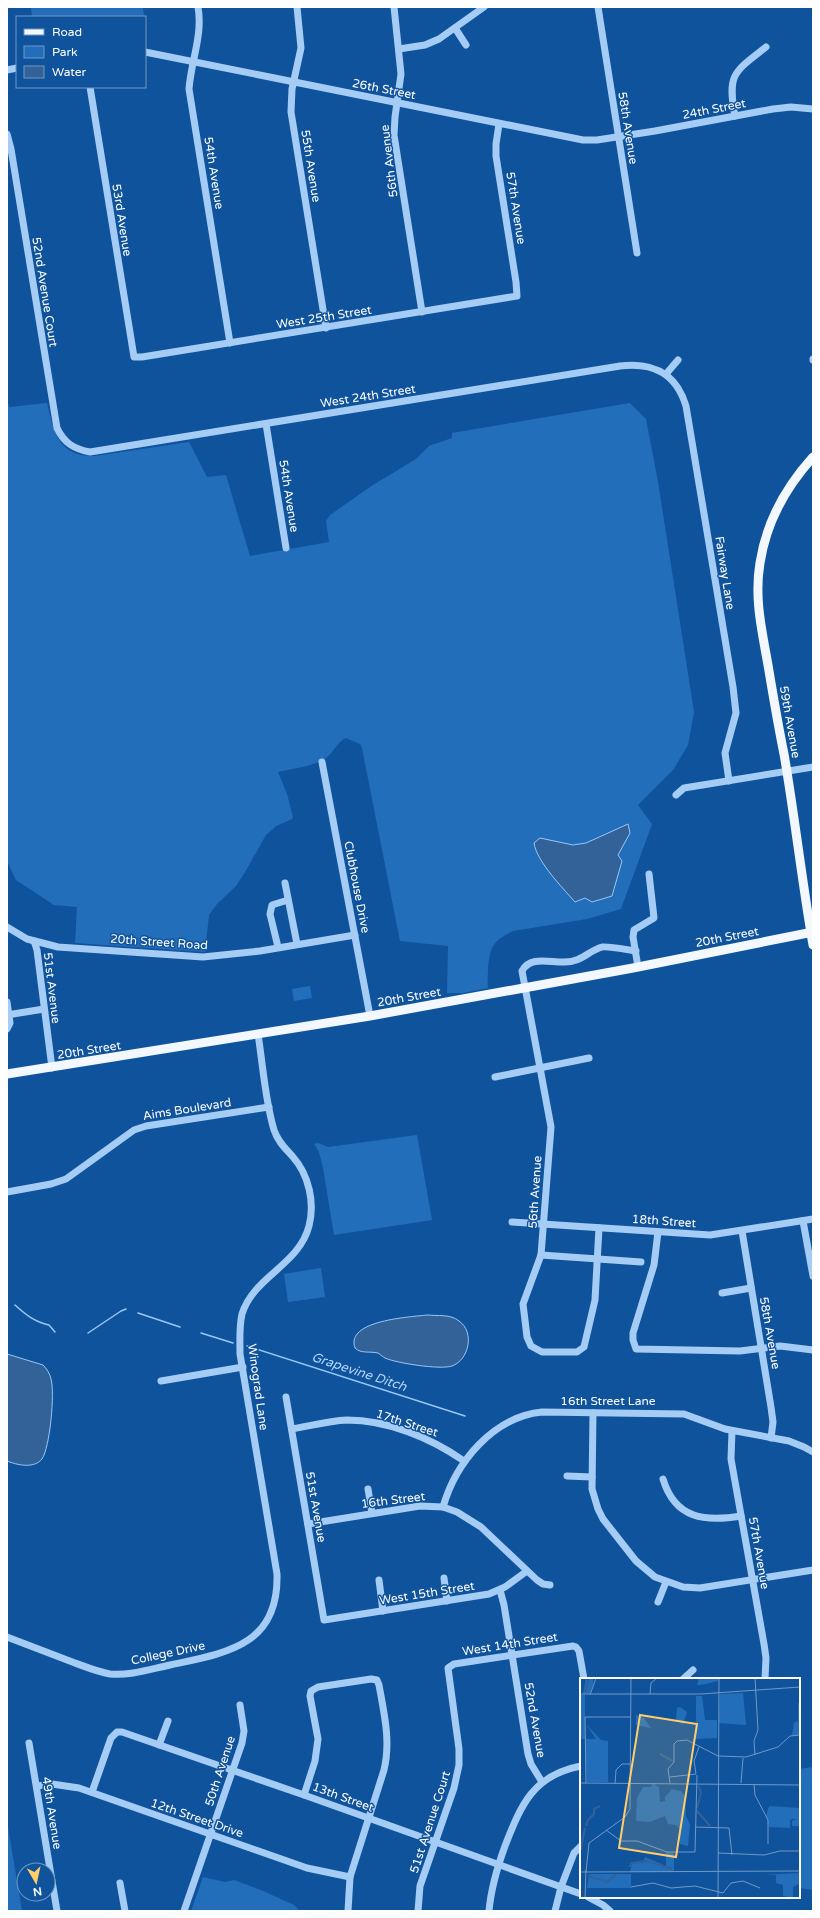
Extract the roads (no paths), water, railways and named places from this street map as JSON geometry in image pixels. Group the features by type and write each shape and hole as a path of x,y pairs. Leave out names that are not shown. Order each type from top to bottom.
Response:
{"main road":[{"name":"59th Avenue","path":"813,457 794,480 779,506 767,534 760,564 758,603 787,771 813,945"},
{"name":"20th Street","path":"7,1074 370,1016 638,967 812,932"}],"street":[{"name":"54th Avenue","path":"198,7 200,18 199,38 193,62 189,89 230,343"},
{"name":"55th Avenue","path":"297,7 301,48 294,82 291,112 326,328"},
{"name":"56th Avenue","path":"394,7 402,74 395,118 394,135 422,312"},
{"path":"399,49 425,45 438,39 484,7"},
{"name":"58th Avenue","path":"598,7 637,253"},
{"path":"455,28 466,45"},
{"path":"734,116 731,93 735,75 766,47"},
{"name":"26th Street","path":"146,52 583,140 618,137"},
{"name":"53rd Avenue","path":"90,88 134,357"},
{"name":"24th Street","path":"618,137 791,107 813,109"},
{"name":"57th Avenue","path":"500,124 496,144 496,156 517,296"},
{"name":"52nd Avenue Court","path":"7,134 10,164 57,428 65,441 72,447"},
{"name":"West 25th Street","path":"134,357 326,328 517,296"},
{"path":"666,374 678,360"},
{"name":"West 24th Street","path":"72,447 90,452 620,366 645,365 666,374"},
{"name":"Fairway Lane","path":"666,374 683,396 686,406 733,687 736,713 725,753 729,780"},
{"name":"54th Avenue","path":"266,424 286,548"},
{"name":"Clubhouse Drive","path":"322,762 370,1016"},
{"path":"676,795 684,788 813,767"},
{"path":"638,967 634,930 654,918 649,874"},
{"path":"285,883 297,944"},
{"path":"278,947 270,914 272,905 288,900"},
{"name":"51st Avenue","path":"7,927 34,941 37,950 52,1068"},
{"name":"20th Street Road","path":"34,941 58,947 203,957 355,935"},
{"path":"525,988 522,971 524,967 538,960 565,962 578,961 602,947 636,951"},
{"name":"56th Avenue","path":"525,988 551,1127 541,1254 523,1304 529,1343 537,1351 579,1351 584,1347 587,1341 595,1300 597,1259"},
{"path":"7,1002 10,1023 7,1029"},
{"path":"8,1014 44,1009"},
{"path":"258,1034 269,1107"},
{"path":"495,1076 589,1058"},
{"name":"Aims Boulevard","path":"7,1192 51,1184 66,1179 134,1130 146,1126 269,1107"},
{"name":"Winograd Lane","path":"269,1107 276,1134 282,1145 295,1159 306,1177 311,1200 311,1214 307,1232 301,1246 289,1261 260,1286 247,1303 242,1314 240,1332 243,1367 274,1561"},
{"name":"18th Street","path":"512,1222 710,1235 813,1220"},
{"path":"803,1221 813,1276"},
{"path":"597,1259 599,1228"},
{"name":"58th Avenue","path":"742,1231 772,1417 771,1438"},
{"path":"658,1232 654,1265 633,1333 634,1348 638,1350 740,1351 780,1346 813,1350"},
{"path":"541,1254 641,1262"},
{"path":"722,1293 751,1288"},
{"path":"161,1380 243,1367"},
{"name":"51st Avenue","path":"286,1397 324,1620"},
{"name":"16th Street Lane","path":"443,1507 448,1491 464,1461 485,1440 505,1424 519,1416 542,1412 684,1414 732,1431 789,1442 813,1452"},
{"path":"593,1413 592,1477 594,1498 603,1519 636,1561 655,1577 683,1588 700,1588 813,1570"},
{"name":"17th Street","path":"292,1429 346,1420 378,1423 429,1440 464,1461"},
{"name":"57th Avenue","path":"732,1431 731,1459 766,1658 765,1678"},
{"path":"567,1476 592,1477"},
{"path":"663,1479 667,1493 678,1506 691,1514 713,1520 741,1516"},
{"path":"368,1489 372,1513"},
{"name":"16th Street","path":"308,1524 420,1506 443,1507 457,1512 476,1523 537,1580 543,1584 550,1585"},
{"name":"College Drive","path":"7,1637 109,1674 119,1674 148,1669 212,1655 242,1645 262,1627 271,1612 276,1594 276,1574 274,1561"},
{"name":"West 15th Street","path":"324,1620 489,1594 516,1581 527,1571"},
{"path":"444,1578 447,1601"},
{"path":"378,1580 383,1611"},
{"path":"658,1602 666,1582"},
{"name":"52nd Avenue","path":"500,1590 504,1605 528,1754 531,1764 542,1782"},
{"name":"West 14th Street","path":"448,1668 454,1664 576,1646 579,1651 584,1678"},
{"name":"51st Avenue Court","path":"418,1911 420,1886 454,1788 459,1765 459,1749 448,1668"},
{"path":"685,1678 693,1670"},
{"path":"304,1794 315,1761 318,1739 310,1696 311,1691 318,1687 371,1679 376,1680 379,1685 387,1733 388,1750 384,1770 350,1877 348,1911"},
{"name":"50th Avenue","path":"184,1911 233,1770 244,1731 240,1705"},
{"path":"159,1744 168,1722"},
{"name":"13th Street","path":"92,1792 111,1738 117,1732 128,1733 304,1794 561,1887"},
{"name":"49th Avenue","path":"29,1743 58,1911"},
{"path":"489,1911 491,1890 499,1864 517,1814 524,1802 542,1782 563,1770 580,1766"},
{"name":"12th Street Drive","path":"37,1786 52,1784 64,1785 92,1792 307,1868 350,1877"},
{"path":"555,1911 561,1887 574,1853 580,1847"},
{"path":"120,1883 125,1911"},
{"path":"561,1887 580,1894"},
{"path":"590,1898 603,1905 610,1911"}],"water":[{"path":"628,824 630,833 618,855 622,861 612,896 592,902 585,898 575,902 545,866 536,850 534,843 540,838 573,845 586,843"},
{"path":"427,1315 452,1317 464,1326 467,1332 468,1345 463,1358 458,1363 446,1367 408,1364 385,1358 378,1353 363,1352 355,1348 355,1339 360,1331 369,1326 395,1319"},
{"path":"7,1354 43,1365 51,1377 52,1407 47,1443 42,1459 35,1464 20,1465 7,1461"}],"waterway":[{"name":"Grapevine Ditch","path":"15,1305 31,1318 49,1325 55,1332"},
{"name":"Grapevine Ditch","path":"88,1333 126,1309"},
{"name":"Grapevine Ditch","path":"138,1313 180,1327"},
{"name":"Grapevine Ditch","path":"201,1333 233,1343"},
{"name":"Grapevine Ditch","path":"247,1346 465,1416"}]}
